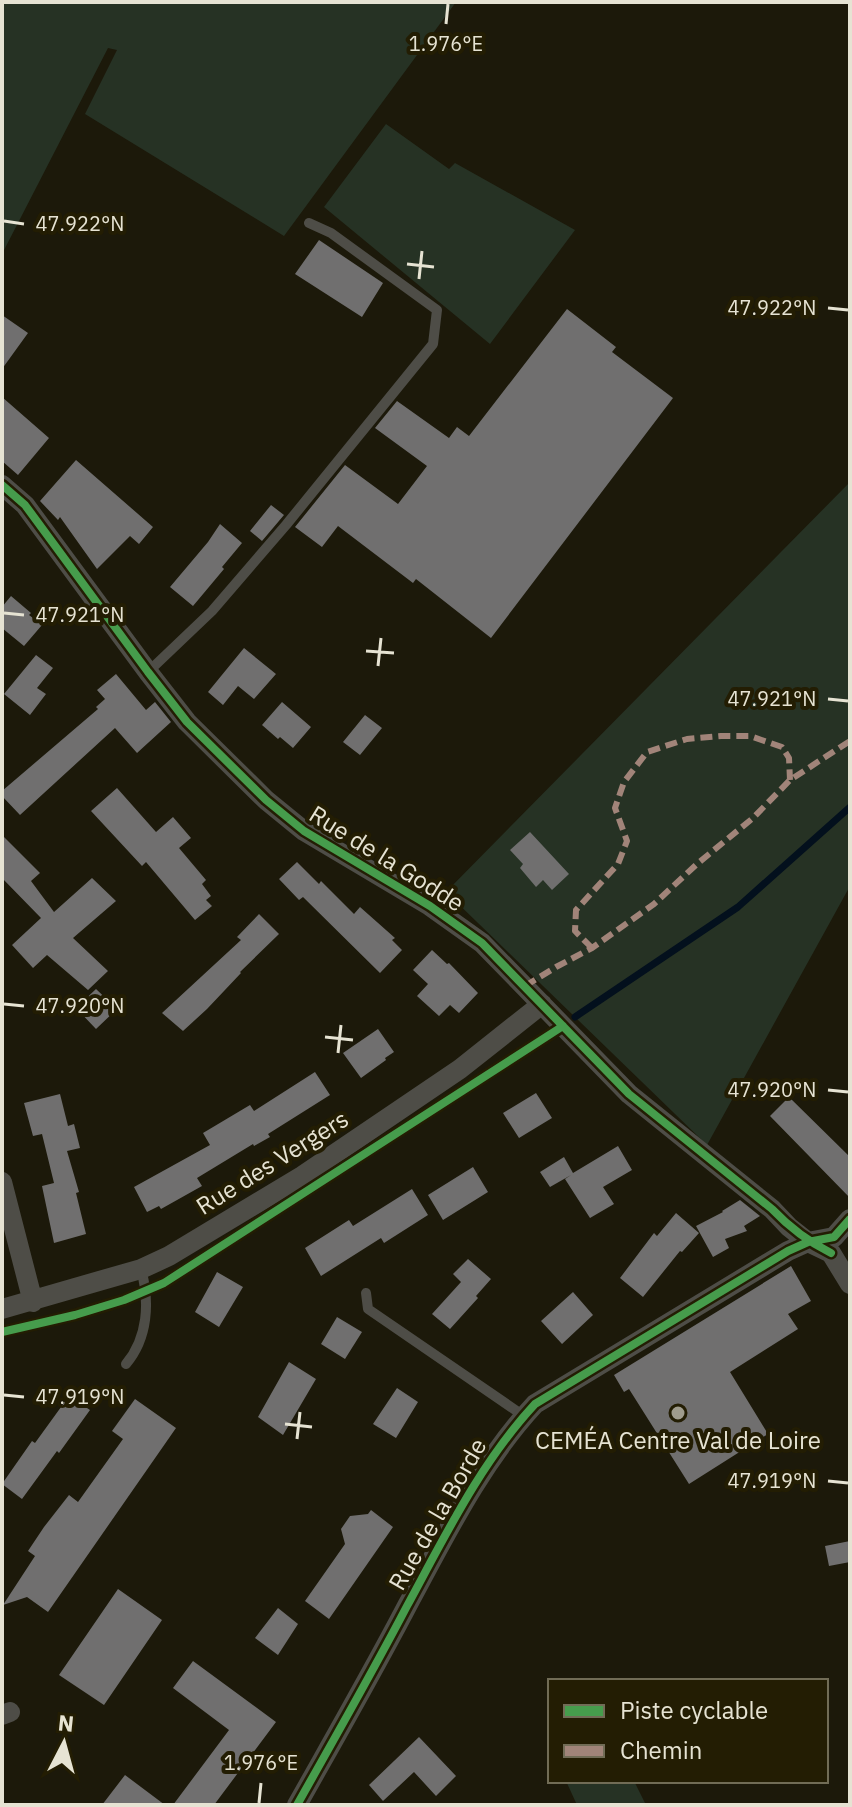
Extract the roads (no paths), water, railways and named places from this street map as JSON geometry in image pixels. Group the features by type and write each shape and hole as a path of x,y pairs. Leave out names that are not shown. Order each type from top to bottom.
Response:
{"street":[{"name":"Rue de la Godde","path":"2,485 25,505 187,722 266,800 304,831 430,906 482,943 629,1094 772,1209 808,1242 831,1253 850,1284"},
{"name":"Rue des Vergers","path":"2,1309 141,1269 169,1256 302,1176 460,1069 542,1004"},
{"path":"2,1182 33,1302"},
{"name":"Rue de la Borde","path":"297,1805 452,1522 504,1439 535,1404 788,1251 808,1242 834,1237 850,1219"}],"lane":[{"path":"148,672 212,611 433,344 437,310 331,233 309,223"},
{"path":"126,1364 143,1337 146,1298 141,1269"},
{"path":"366,1293 368,1309 524,1416"}],"waterway":[{"path":"575,1017 738,907 850,807"}],"place":[{"name":"CEMÉA Centre Val de Loire","path":"678,1413"}]}
